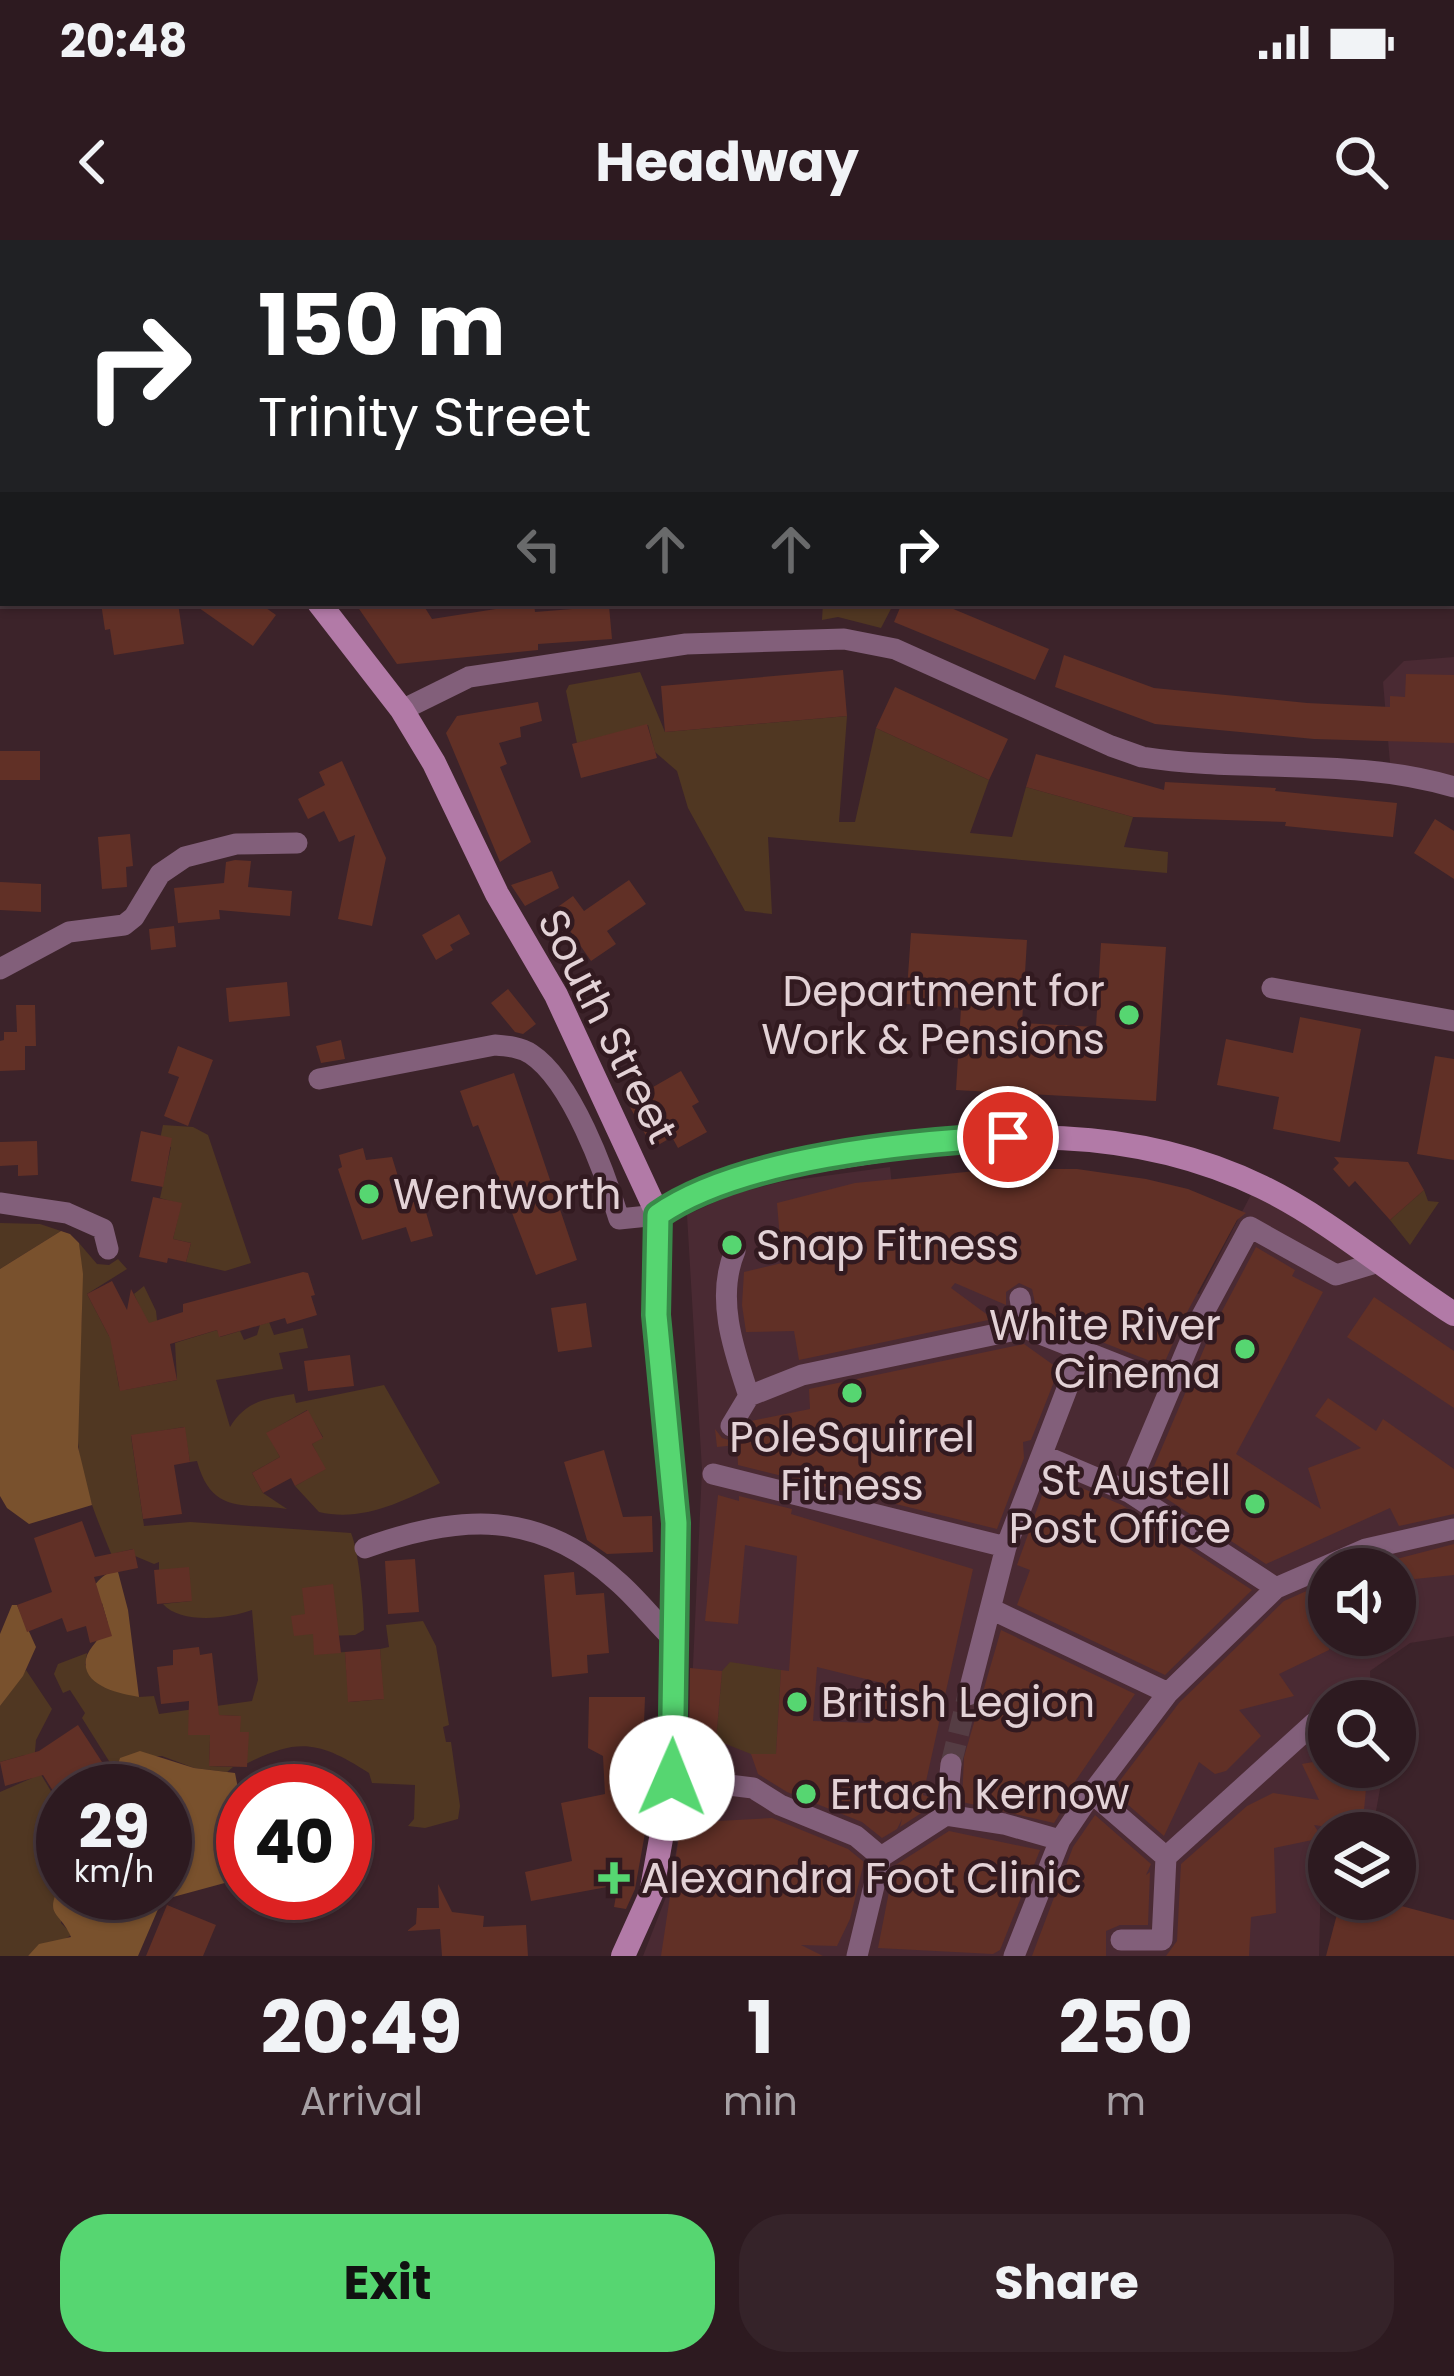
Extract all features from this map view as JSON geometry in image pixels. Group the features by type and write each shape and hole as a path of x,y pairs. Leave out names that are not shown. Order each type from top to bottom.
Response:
{"street":[{"name":"South Street","path":"321,606 401,710 434,763 497,894 556,994 658,1215 656,1315 676,1523 672,1778 651,1894 623,1956"},
{"path":"401,710 469,676 686,644 844,639 895,649 1142,757 1373,773 1454,787"},
{"path":"0,969 69,932 124,925 160,874 185,857 236,844 297,843"},
{"path":"1272,988 1454,1021"},
{"path":"320,1079 495,1045 518,1048 550,1072 586,1131 619,1219 658,1215 683,1197 757,1171 959,1140 1085,1139 1159,1148 1263,1188 1454,1313"},
{"path":"0,1202 68,1213 110,1230"},
{"path":"1127,1490 1198,1323 1250,1228 1336,1275 1378,1262"},
{"path":"735,1251 729,1264 728,1334 749,1396"},
{"path":"1020,1298 1025,1328"},
{"path":"731,1421 749,1396 802,1375 1025,1328 1172,1386"},
{"path":"968,1695 1006,1547 1082,1350"},
{"path":"1042,1455 1127,1490 1276,1588"},
{"path":"713,1474 1006,1547"},
{"path":"364,1548 479,1521 543,1535 596,1563 675,1641"},
{"path":"1014,1956 1060,1840 1168,1693 1276,1588 1366,1549 1454,1528"},
{"path":"991,1609 1168,1693"},
{"path":"1121,1940 1161,1948 1166,1857 1308,1728"},
{"path":"946,1815 951,1764"},
{"path":"672,1778 753,1788 780,1805 856,1836 881,1857"},
{"path":"1092,1793 1166,1857"},
{"path":"857,1956 881,1857 946,1815 1004,1824 1060,1840"}],"shaded area":[{"path":"823,606 892,606 881,628 838,617 822,620"},
{"path":"1454,657 1454,780 1390,763 1383,682 1404,661"},
{"path":"640,672 665,732 847,716 839,822 855,822 876,728 989,780 970,833 1012,837 1026,787 1133,817 1124,847 1168,852 1167,873 768,837 772,914 745,911 688,808 677,771 655,752 648,725 577,743 566,691 569,685"},
{"path":"163,1125 193,1127 208,1135 251,1263 225,1271 186,1262 191,1243 173,1239 181,1204 160,1198 171,1147 159,1144"},
{"path":"890,1167 897,1233 1063,1243 1199,1294 1254,1189 1454,1319 1454,1636 1416,1642 1416,1548 1308,1548 1308,1656 1391,1656 1370,1671 1370,1680 1308,1680 1308,1788 1380,1788 1376,1812 1308,1812 1308,1920 1320,1920 1319,1956 643,1956 671,1884 688,1774 702,1470 687,1215 730,1195 780,1182"},
{"path":"1424,1190 1428,1201 1439,1202 1410,1245 1390,1220"},
{"path":"0,1223 40,1224 61,1231 0,1269"},
{"path":"61,1231 79,1243 83,1274 78,1447 92,1505 29,1524 7,1508 0,1496 0,1269"},
{"path":"79,1243 97,1264 109,1265 118,1259 127,1269 87,1294 109,1336 145,1318 134,1294 144,1286 156,1311 158,1330 138,1347 113,1352 119,1387 124,1390 177,1380 175,1343 217,1330 220,1337 240,1331 244,1340 269,1322 274,1335 303,1328 308,1348 279,1353 283,1369 216,1380 230,1427 249,1406 265,1400 294,1394 296,1403 384,1385 440,1483 366,1512 319,1512 295,1486 325,1469 312,1444 323,1437 307,1410 267,1433 280,1457 252,1473 263,1493 287,1509 232,1503 211,1491 197,1461 190,1462 184,1427 131,1436 144,1526 190,1522 351,1533 364,1630 328,1636 314,1654 345,1652 349,1702 383,1699 380,1649 389,1647 386,1625 423,1621 436,1646 449,1725 443,1727 446,1742 451,1742 460,1806 458,1819 425,1828 408,1826 414,1819 415,1785 372,1783 372,1764 352,1764 320,1749 291,1747 240,1764 240,1748 248,1732 240,1732 240,1716 211,1715 209,1766 216,1766 216,1771 162,1756 121,1758 111,1764 70,1690 63,1693 54,1674 58,1664 87,1653 85,1665 139,1697 154,1696 159,1714 252,1701 258,1680 252,1610 218,1617 181,1615 163,1604 191,1601 159,1570 159,1562 135,1556 133,1549 116,1553 117,1568 80,1458"},
{"path":"117,1568 128,1610 139,1697 104,1687 86,1668 87,1655 108,1624 102,1603 88,1607 91,1593 100,1579"},
{"path":"12,1605 17,1605 36,1647 23,1676 0,1706 0,1634"},
{"path":"730,1662 781,1670 776,1754 751,1754 716,1740 722,1671"},
{"path":"26,1670 52,1709 36,1740 34,1763 36,1920 61,1920 72,1934 28,1956 0,1956 0,1792 32,1778 25,1755 0,1762 0,1706"},
{"path":"140,1751 181,1764 118,1764 120,1758"},
{"path":"192,1767 216,1771 216,1885 192,1892"},
{"path":"60,1920 153,1920 138,1956 28,1956 39,1944 71,1937"}],"building":[{"path":"101,606 178,606 184,644 114,655 110,629 105,630"},
{"path":"196,606 263,606 276,615 253,646"},
{"path":"357,606 424,606 432,619 515,606 534,606 535,612 609,606 612,639 397,664"},
{"path":"901,606 946,606 1049,649 1035,680 894,622"},
{"path":"1064,655 1154,688 1307,703 1390,707 1390,696 1405,697 1406,674 1454,675 1454,743 1314,739 1155,724 1055,687"},
{"path":"843,670 847,716 665,732 661,686"},
{"path":"895,687 1008,739 989,780 876,728"},
{"path":"538,702 542,721 520,727 521,737 499,743 507,764 500,767 531,842 500,862 446,733 457,716"},
{"path":"647,724 657,758 581,778 572,744"},
{"path":"0,751 40,751 40,780 0,780"},
{"path":"1036,754 1164,790 1165,782 1276,788 1397,803 1393,837 1285,826 1286,822 1133,817 1026,787"},
{"path":"342,761 386,858 372,926 338,919 355,835 339,842 324,811 308,819 298,799 325,785 319,772"},
{"path":"1435,819 1454,831 1454,879 1414,853"},
{"path":"130,834 133,866 126,867 127,887 102,889 98,837"},
{"path":"251,861 248,887 292,891 290,916 219,910 220,919 178,923 174,888 224,883 226,862"},
{"path":"552,871 559,888 525,906 511,885"},
{"path":"629,880 646,904 607,931 616,944 591,961 555,909 573,896 584,911"},
{"path":"0,882 41,884 41,912 0,910"},
{"path":"459,914 470,934 436,960 422,935"},
{"path":"174,926 176,947 151,950 149,929"},
{"name":"Department for Work & Pensions","path":"911,933 1027,940 1022,1023 1096,1027 1101,943 1166,947 1156,1101 956,1090 961,1008 906,1004"},
{"path":"287,982 290,1016 229,1022 226,988"},
{"path":"508,989 536,1024 523,1034 515,1032 491,1003"},
{"path":"16,1005 35,1005 36,1046 25,1046 25,1070 0,1071 0,1041 4,1032 17,1032"},
{"path":"1300,1017 1361,1029 1340,1142 1273,1129 1279,1097 1217,1085 1226,1039 1293,1053"},
{"path":"341,1040 345,1059 321,1063 316,1046"},
{"path":"178,1046 213,1060 188,1126 164,1116 179,1077 168,1073"},
{"path":"1435,1056 1454,1059 1454,1160 1417,1154"},
{"path":"681,1071 699,1102 692,1106 707,1132 678,1148 672,1137 653,1148 627,1102"},
{"path":"514,1073 577,1260 536,1275 478,1125 473,1127 460,1091"},
{"path":"141,1131 172,1138 163,1187 131,1181"},
{"path":"37,1141 38,1175 18,1176 18,1165 0,1166 0,1142"},
{"name":"Wentworth","path":"363,1148 366,1160 392,1157 404,1196 420,1192 433,1236 411,1242 406,1227 362,1240 338,1169 342,1167 339,1155"},
{"path":"1334,1157 1408,1162 1424,1190 1390,1220 1355,1181 1349,1187 1333,1169 1339,1163"},
{"path":"996,1169 1077,1169 1146,1179 1188,1189 1246,1213 1237,1220 1163,1366 1038,1317 1032,1289 1019,1283 1006,1292 1006,1305 955,1283 951,1288 993,1319 799,1360 794,1331 746,1332 744,1272 782,1263 777,1203 855,1183"},
{"path":"153,1197 182,1203 173,1239 191,1243 186,1262 139,1257"},
{"path":"1256,1247 1295,1270 1292,1276 1323,1292 1236,1454 1321,1509 1308,1468 1361,1448 1315,1416 1328,1398 1376,1431 1383,1419 1454,1469 1454,1514 1399,1526 1390,1508 1266,1564 1146,1485 1212,1330"},
{"path":"308,1273 317,1315 287,1324 285,1318 219,1337 217,1330 170,1344 177,1380 120,1391 110,1338 87,1294 112,1281 127,1310 131,1289 149,1323 183,1312 183,1304"},
{"path":"1374,1297 1454,1351 1454,1408 1347,1337"},
{"path":"586,1303 592,1347 558,1352 551,1308"},
{"path":"1024,1344 1059,1369 1031,1440 1023,1442 1024,1458 997,1529 738,1465 737,1445 717,1447 715,1429 732,1441 743,1435 751,1421 810,1409 809,1389"},
{"path":"350,1355 354,1386 308,1391 304,1361"},
{"path":"308,1410 323,1438 312,1444 326,1469 295,1486 291,1478 263,1493 252,1473 280,1457 266,1433"},
{"path":"185,1427 190,1462 174,1465 182,1514 143,1519 131,1435"},
{"path":"604,1450 623,1517 652,1516 653,1552 607,1554 587,1540 564,1462"},
{"path":"1065,1481 1122,1505 1252,1590 1165,1675 1017,1605 1030,1570 1017,1565 1045,1487 1060,1494"},
{"path":"718,1495 792,1509 791,1514 973,1569 923,1795 933,1798 932,1806 900,1827 902,1819 897,1829 882,1838 862,1822 787,1792 758,1774 751,1754 776,1754 781,1670 789,1671 797,1556 745,1545 738,1624 705,1621","holes":["817,1667 882,1683 870,1723 813,1721"]},
{"path":"82,1521 95,1557 134,1549 138,1568 94,1577 112,1636 90,1643 86,1626 67,1632 62,1618 27,1632 17,1605 52,1592 34,1538"},
{"path":"1454,1544 1454,1575 1416,1579 1416,1554"},
{"path":"415,1559 419,1612 388,1614 385,1561"},
{"path":"189,1567 192,1601 157,1604 154,1570"},
{"path":"574,1572 576,1595 604,1593 609,1653 587,1655 588,1673 552,1677 544,1575"},
{"path":"333,1584 341,1653 314,1655 313,1634 294,1636 291,1616 305,1614 302,1588"},
{"path":"1308,1590 1308,1656 1316,1656 1279,1674 1294,1696 1239,1710 1261,1736 1226,1771 1215,1774 1199,1762 1164,1836 1112,1791 1179,1703 1284,1601"},
{"path":"1001,1630 1135,1694 1061,1802 1065,1805 1054,1823 962,1802 964,1757"},
{"path":"199,1647 200,1655 212,1653 219,1715 241,1716 240,1732 249,1732 247,1764 209,1766 210,1735 188,1735 189,1701 161,1704 157,1667 173,1665 173,1650"},
{"path":"380,1649 384,1699 348,1702 345,1652"},
{"path":"690,1668 722,1671 716,1740 689,1738"},
{"path":"589,1697 645,1697 642,1778 636,1779 645,1833 635,1889 626,1909 614,1907 618,1885 531,1901 525,1872 572,1861 561,1803 605,1794 603,1756 588,1748"},
{"path":"78,1725 103,1764 36,1764 36,1777 5,1786 0,1762 39,1751"},
{"path":"1313,1788 1366,1788 1364,1812 1308,1812 1308,1841 1274,1848 1276,1913 1251,1917 1249,1956 1166,1956 1177,1941 1181,1864 1247,1806 1273,1793 1319,1800"},
{"path":"1095,1815 1151,1864 1146,1875 1150,1872 1148,1925 1120,1925 1106,1931 1106,1956 1032,1956 1073,1847"},
{"path":"772,1818 848,1849 864,1862 850,1919 837,1946 801,1945 823,1956 661,1956 681,1823"},
{"path":"949,1831 1040,1850 1000,1950 993,1954 878,1948 894,1866"},
{"path":"438,1884 452,1912 484,1916 483,1927 526,1925 528,1956 442,1956 440,1929 407,1931 416,1924 417,1908 439,1908"},
{"path":"1416,1910 1454,1920 1454,1956 1326,1956 1335,1920 1416,1920"},
{"path":"192,1915 216,1925 203,1956 146,1956 161,1920 192,1920"}],"tunnel":[{"path":"951,1764 968,1695"}],"place":[{"name":"Department for Work & Pensions","path":"1129,1015"},
{"name":"Wentworth","path":"369,1194"},
{"name":"Snap Fitness","path":"732,1245"},
{"name":"White River Cinema","path":"1245,1349"},
{"name":"PoleSquirrel Fitness","path":"852,1393"},
{"name":"St Austell Post Office","path":"1255,1504"},
{"name":"British Legion","path":"797,1702"},
{"name":"Ertach Kernow","path":"806,1794"},
{"name":"Alexandra Foot Clinic","path":"614,1878"}],"route":[{"path":"672,1778 676,1523 656,1315 658,1215 683,1197 757,1171 907,1146 1008,1137"}]}
